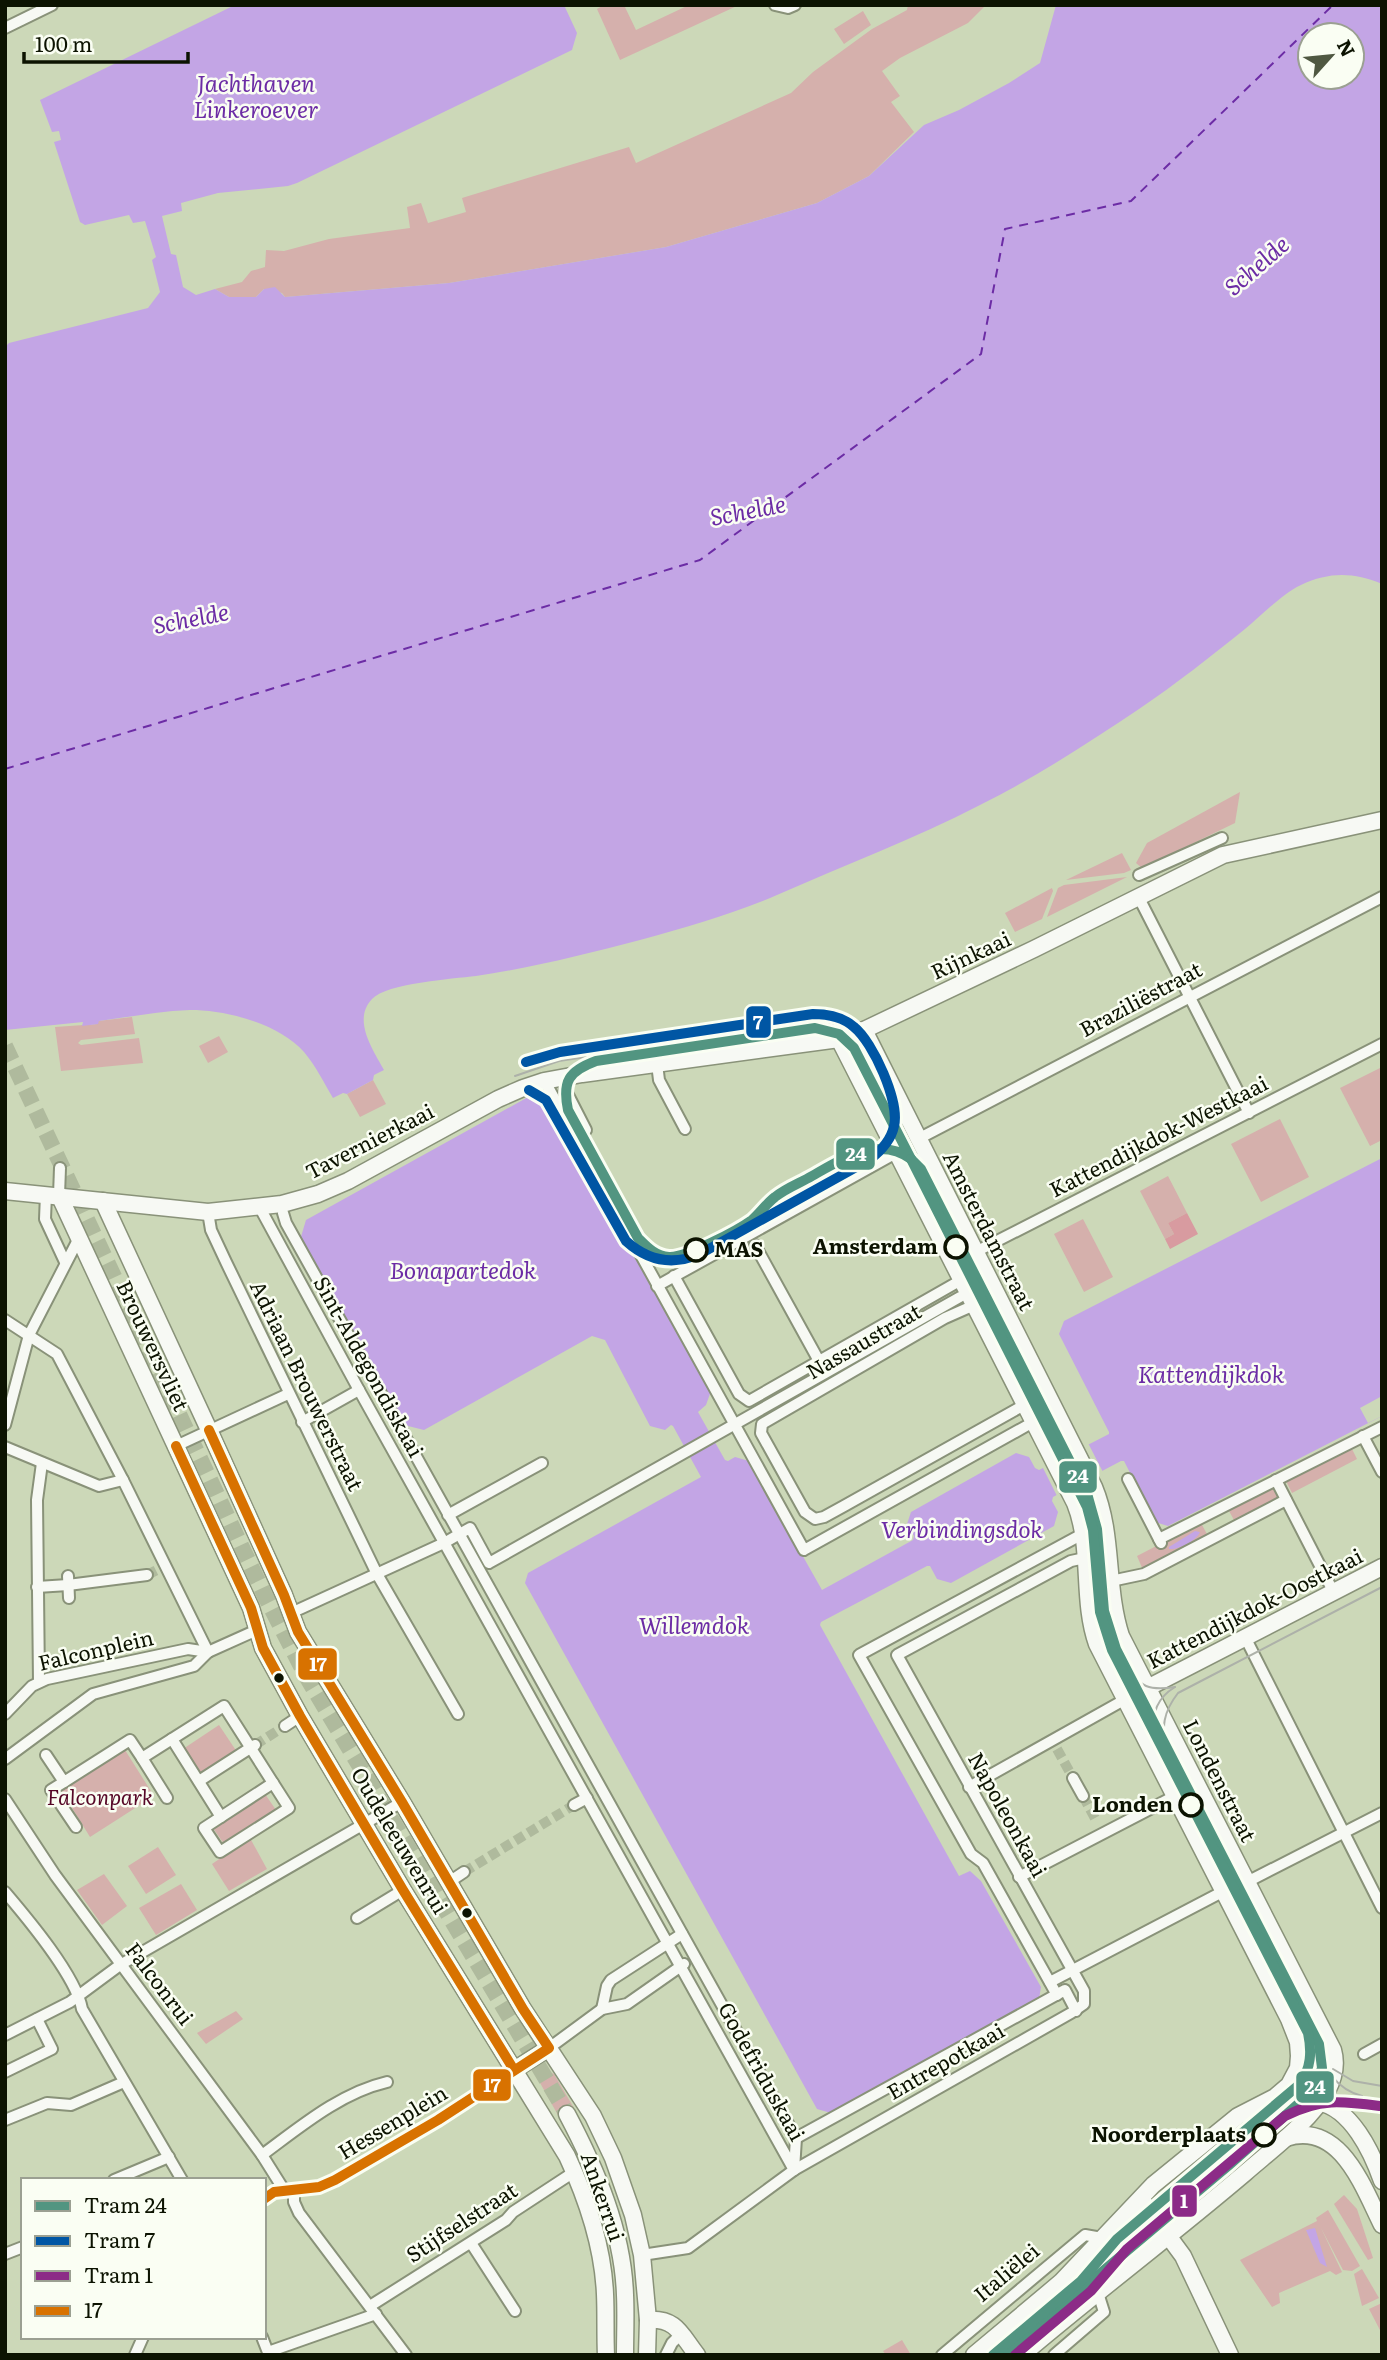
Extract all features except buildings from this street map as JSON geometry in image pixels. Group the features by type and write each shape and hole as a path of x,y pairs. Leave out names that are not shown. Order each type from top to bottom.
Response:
{"street":[{"path":"5,28 52,5"},
{"path":"775,5 788,8 795,5"},
{"name":"Rijnkaai","path":"563,1077 839,1039 864,1030 1229,853 1382,820"},
{"path":"1139,875 1222,838"},
{"name":"Braziliëstraat","path":"918,1139 1382,897"},
{"path":"1139,898 1249,1112"},
{"name":"Amsterdamstraat","path":"864,1030 1090,1478"},
{"path":"839,1039 1069,1489 1083,1526 1090,1620 1094,1636 1124,1700 1175,1796 1220,1893 1295,2031 1299,2056 1295,2078 1296,2099 1315,2136"},
{"name":"Kattendijkdok-Westkaai","path":"954,1264 1382,1044"},
{"path":"657,1064 659,1080 685,1129"},
{"path":"563,1077 569,1098 586,1130"},
{"name":"Tavernierkaai","path":"5,1191 208,1212 282,1204 334,1187 498,1099 544,1081 563,1077"},
{"path":"548,1087 804,1550 1028,1426"},
{"path":"657,1286 898,1152"},
{"path":"60,1168 45,1219 65,1262"},
{"name":"Brouwersvliet","path":"53,1195 79,1238 251,1608 257,1630"},
{"name":"Brouwersvliet","path":"103,1202 291,1613"},
{"name":"Sint-Aldegondiskaai","path":"260,1208 444,1543"},
{"name":"Adriaan Brouwerstraat","path":"208,1212 211,1230 377,1574 458,1714"},
{"name":"Sint-Aldegondiskaai","path":"283,1213 286,1223 458,1535"},
{"path":"5,1425 29,1335 79,1238"},
{"name":"Nassaustraat","path":"755,1245 819,1361"},
{"name":"Nassaustraat","path":"674,1276 739,1395 749,1401 962,1279"},
{"name":"Nassaustraat","path":"997,1295 945,1318 762,1424 761,1433 805,1512 815,1518 824,1517 1026,1404"},
{"name":"Nassaustraat","path":"458,1535 470,1528 489,1563 960,1297"},
{"path":"5,1320 57,1354 123,1480 163,1568 208,1652"},
{"path":"302,1422 359,1390"},
{"path":"176,1446 288,1394"},
{"path":"1128,1479 1160,1541 1382,1427"},
{"path":"1363,1436 1382,1472"},
{"path":"5,1447 99,1486 123,1480"},
{"path":"39,1682 37,1500 42,1463"},
{"path":"448,1515 542,1463"},
{"name":"Londenstraat","path":"1090,1478 1105,1516 1115,1616 1121,1636 1333,2050 1335,2070 1325,2100"},
{"path":"1276,1480 1333,1591"},
{"path":"1111,1581 1144,1574 1286,1500"},
{"path":"291,1613 458,1535"},
{"name":"Godefriduskaai","path":"458,1535 796,2138 794,2170"},
{"name":"Napoleonkaai","path":"1056,1995 983,1863 971,1854 859,1655 1077,1537"},
{"name":"Godefriduskaai","path":"444,1543 794,2170"},
{"name":"Napoleonkaai","path":"1072,1970 897,1655 1071,1561 1085,1558"},
{"name":"Kattendijkdok-Oostkaai","path":"1124,1700 1382,1567"},
{"path":"37,1587 68,1581 147,1575"},
{"path":"68,1581 69,1598"},
{"name":"Oudeleeuwenrui","path":"291,1613 306,1647 549,2048"},
{"name":"Oudeleeuwenrui","path":"257,1630 263,1648 300,1716 514,2070"},
{"name":"Falconplein","path":"5,1759 40,1747 93,1694 194,1666 208,1652 257,1630"},
{"path":"1245,1637 1382,1908"},
{"name":"Falconplein","path":"5,1714 26,1691 55,1676 188,1649 208,1652"},
{"path":"969,1787 1055,1744 1124,1700"},
{"path":"142,1758 224,1706 253,1746 289,1808 220,1852 204,1828 273,1783"},
{"path":"285,1726 300,1716"},
{"path":"172,1739 221,1816"},
{"path":"76,1827 51,1790 130,1740 167,1798"},
{"path":"199,1782 253,1746"},
{"path":"40,1747 64,1782"},
{"path":"1073,1778 1083,1796"},
{"path":"1019,1877 1175,1796"},
{"path":"573,1805 587,1798"},
{"name":"Falconrui","path":"5,1799 32,1843 289,2190 299,2213 406,2355"},
{"path":"5,2023 10,2033 39,2018 79,1995 120,1965 401,1802"},
{"path":"1247,1882 1382,1813"},
{"path":"1097,1822 1103,1833"},
{"path":"449,1882 464,1872"},
{"path":"356,1918 403,1890"},
{"path":"5,1892 33,1925 79,1995 82,2009 180,2178"},
{"path":"1050,1982 1220,1893"},
{"path":"602,2009 611,1980 682,1934"},
{"path":"514,2070 602,2009 626,2004 695,1957"},
{"path":"1056,1995 1065,1990 1076,2011 1084,2004 1086,1996 1072,1970"},
{"name":"Entrepotkaai","path":"796,2138 1056,1995"},
{"name":"Entrepotkaai","path":"642,2255 688,2248 794,2170 1076,2011"},
{"path":"5,2072 52,2049 39,2018"},
{"path":"1364,2054 1382,2044"},
{"name":"Ankerrui","path":"549,2048 593,2116 613,2158 633,2215 642,2255 648,2320 647,2355"},
{"name":"Ankerrui","path":"514,2070 575,2172 584,2198 602,2263 605,2293 604,2354"},
{"name":"Hessenplein","path":"266,2198 274,2192 319,2187 335,2180 438,2120 514,2070"},
{"path":"1230,2355 1184,2256 1141,2199 1220,2129 1283,2091 1295,2078"},
{"path":"5,2120 47,2103 71,2105 124,2082"},
{"path":"262,2154 347,2097 370,2085 387,2082"},
{"path":"1265,2103 1296,2099 1325,2100 1358,2133 1382,2180"},
{"path":"1022,2355 1286,2138 1325,2100"},
{"name":"Ankerrui","path":"566,2114 585,2147 600,2184 617,2241 625,2293 625,2355"},
{"path":"1286,2138 1296,2135 1315,2136 1327,2141 1345,2157 1382,2225"},
{"path":"119,2178 169,2157"},
{"name":"Stijfselstraat","path":"269,2354 373,2310 445,2257 471,2244 506,2220 513,2212 575,2172"},
{"name":"Italiëlei","path":"974,2355 1061,2282 1141,2199"},
{"name":"Italiëlei","path":"942,2355 1085,2235 1102,2238"},
{"path":"471,2244 515,2311"},
{"path":"1054,2355 1104,2312 1098,2293"},
{"path":"648,2320 663,2319 672,2323 696,2355"},
{"path":"666,2355 681,2334"},
{"path":"135,2355 142,2339"}],"green space":[{"path":"604,5 624,5 636,30 689,5 739,5 620,60 597,9"},
{"path":"908,5 986,5 968,23 900,58 882,71 900,96 891,102 914,132 869,176 817,203 666,247 449,283 285,297 282,293 264,289 256,297 229,297 215,289 242,282 251,271 265,267 266,250 284,251 329,239 410,228 407,207 421,203 428,223 466,212 462,198 629,147 636,163 791,93 813,72 872,29 907,10"},
{"path":"863,11 871,25 844,44 834,29"},
{"path":"1240,792 1235,823 1142,868 1136,863 1147,843"},
{"path":"1122,853 1131,870 1066,880"},
{"path":"1127,877 1047,917 1058,888 1064,885"},
{"path":"1052,888 1042,919 1015,932 1005,913"},
{"path":"132,1017 135,1034 81,1040 78,1043 81,1045 139,1038 143,1063 61,1071 55,1027 98,1024 98,1021"},
{"path":"219,1036 228,1052 208,1063 199,1046"},
{"path":"1382,1067 1382,1140 1370,1146 1340,1088"},
{"path":"373,1080 386,1104 360,1117 347,1094"},
{"path":"1280,1119 1309,1177 1261,1202 1231,1144"},
{"path":"1168,1176 1187,1213 1168,1223 1174,1234 1165,1239 1140,1191"},
{"path":"1083,1219 1113,1277 1084,1292 1054,1234"},
{"path":"1350,1445 1357,1459 1292,1493 1285,1479"},
{"path":"1271,1486 1279,1499 1235,1522 1228,1509"},
{"path":"1201,1523 1208,1536 1143,1570 1137,1556"},
{"path":"219,1725 237,1752 200,1775 183,1749"},
{"name":"Falconpark","path":"125,1750 154,1796 90,1837 61,1790"},
{"path":"265,1794 276,1810 224,1844 213,1828"},
{"path":"250,1838 267,1869 229,1891 212,1864"},
{"path":"158,1847 176,1875 146,1894 128,1866"},
{"path":"104,1874 127,1906 102,1925 77,1890"},
{"path":"181,1884 197,1910 156,1935 139,1908"},
{"path":"236,2011 243,2019 206,2044 197,2033"},
{"path":"550,2072 554,2074 574,2108 559,2117 539,2081 539,2078"},
{"path":"1344,2195 1357,2209 1373,2258 1368,2260 1334,2204"},
{"path":"1328,2210 1360,2266 1352,2271 1343,2270 1321,2228 1342,2272 1336,2275 1330,2271 1279,2293 1280,2303 1272,2307 1240,2260 1317,2221 1316,2218"},
{"path":"1362,2269 1379,2298 1362,2306 1354,2274"},
{"path":"1382,2303 1382,2334 1369,2309"},
{"path":"902,2340 911,2355 886,2355 883,2351"}],"shaded area":[{"path":"1187,1213 1198,1234 1170,1249 1165,1239 1174,1234 1168,1223"}],"water":[{"path":"235,5 564,5 577,33 572,50 297,183 218,193 181,203 182,211 162,216 171,254 176,255 183,287 196,295 215,289 229,297 256,297 264,289 275,287 285,297 449,283 666,247 817,203 869,176 924,125 959,110 1040,63 1056,5 1382,5 1382,584 1361,577 1341,575 1301,585 1166,690 1041,772 1001,795 930,829 760,902 640,940 538,965 405,985 380,994 366,1007 364,1025 370,1044 384,1070 374,1075 373,1080 347,1094 333,1098 304,1052 281,1034 252,1020 220,1013 190,1010 99,1021 98,1024 82,1026 83,1022 5,1030 5,347 9,343 148,308 160,292 152,260 156,257 145,221 133,223 129,215 85,225 80,222 54,142 61,140 59,131 52,132 40,100"},
{"path":"530,1096 551,1102 711,1391 706,1405 698,1412 725,1460 735,1457 749,1461 822,1590 913,1540 914,1536 907,1524 911,1512 1016,1453 1029,1457 1039,1470 1109,1434 1059,1334 1064,1321 1382,1158 1382,1416 1168,1526 1155,1522 1124,1461 1121,1461 1053,1497 1052,1501 1058,1512 1054,1526 951,1583 937,1579 930,1566 927,1566 821,1622 820,1625 959,1876 970,1871 981,1881 1041,1987 1039,1999 831,2113 817,2109 525,1583 528,1573 701,1477 673,1426 665,1430 650,1426 605,1340 592,1336 424,1430 404,1425 300,1240 306,1220"},
{"path":"1195,1531 1200,1532 1191,1542 1169,1549 1169,1547"},
{"path":"1315,2228 1327,2267 1320,2263 1306,2230"}],"pier":[{"path":"1382,1396 1382,1416 1368,1423 1360,1408"},
{"path":"1088,1443 1104,1474 1058,1498 1042,1466"}],"ferry route":[{"path":"5,769 700,560 981,354 1005,229 1131,201 1333,5"}],"tunnel":[{"path":"5,1046 265,1596 306,1676 567,2114"},
{"path":"147,1575 159,1569"},
{"path":"255,1745 285,1726"},
{"path":"1057,1749 1073,1778"},
{"path":"1083,1796 1097,1822"},
{"path":"464,1872 574,1805"}],"tram line":[{"name":"7","path":"526,1062 560,1052 813,1014 829,1015 850,1024 869,1045 889,1088 895,1115 891,1136 869,1160 700,1254 680,1260 661,1260 643,1253 626,1241 546,1100 529,1090"},
{"path":"515,1076 559,1061 799,1025 832,1025 846,1031 858,1044 924,1174"},
{"name":"24","path":"815,1028 839,1034 854,1048 911,1159 886,1149 861,1152 784,1191 752,1220 712,1243 669,1257 652,1250 638,1238 568,1110 566,1092 570,1078 579,1069 596,1061 815,1028"},
{"name":"24","path":"911,1159 921,1169 1088,1497 1097,1529 1104,1611 1116,1649 1319,2044 1322,2068 1314,2090 1003,2355"},
{"name":"24","path":"911,1159 1087,1507 1093,1530 1100,1612 1112,1650 1308,2033 1310,2047 1310,2060 1300,2084 1117,2239 1081,2281 993,2355"},
{"path":"1168,1750 1164,1734 1165,1720 1169,1706 1178,1693 1382,1587"},
{"path":"1124,1667 1146,1686 1175,1687"},
{"path":"1154,1734 1157,1706 1175,1687"},
{"path":"1308,2033 1328,2071 1342,2086 1362,2096"},
{"path":"1333,2069 1353,2081 1382,2086"},
{"name":"1","path":"1015,2355 1091,2291 1127,2249 1285,2116 1309,2106 1331,2102 1380,2106"}],"transit line":[{"name":"17","path":"209,1430 284,1595 298,1632 402,1802 523,2009 549,2048 438,2120 335,2180 319,2187 274,2192 266,2198"},
{"name":"17","path":"176,1446 251,1608 263,1648 403,1890 514,2070"}],"place":[{"name":"Amsterdam","path":"956,1247"},
{"name":"MAS","path":"696,1250"},
{"name":"Londen","path":"1191,1805"},
{"name":"Noorderplaats","path":"1264,2135"}],"water label":[{"name":"Jachthaven Linkeroever","path":"256,97"},
{"name":"Schelde","path":"1257,266"},
{"name":"Schelde","path":"748,511"},
{"name":"Schelde","path":"191,619"},
{"name":"Bonapartedok","path":"463,1271"},
{"name":"Kattendijkdok","path":"1211,1375"},
{"name":"Verbindingsdok","path":"962,1530"},
{"name":"Willemdok","path":"694,1626"}]}
